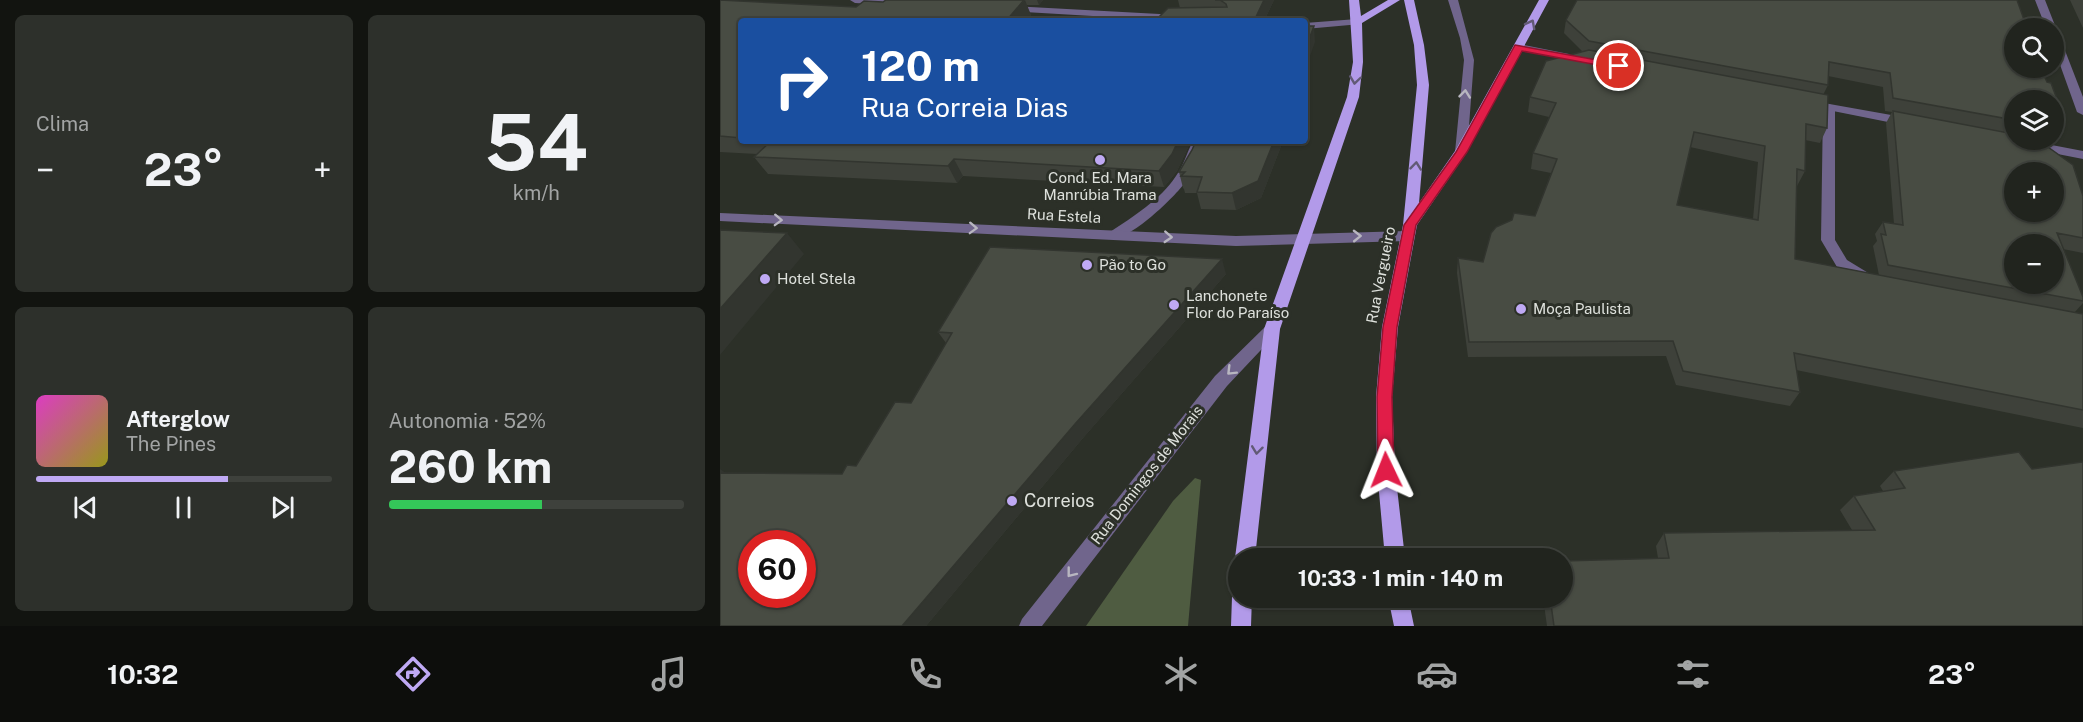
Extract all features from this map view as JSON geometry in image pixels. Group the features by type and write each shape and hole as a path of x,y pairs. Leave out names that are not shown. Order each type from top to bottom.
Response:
{"main road":[{"path":"1246,548 1272,329 1353,97 1358,62 1354,0"},
{"path":"1357,22 1395,0"},
{"path":"1408,230 1423,85 1419,45 1409,0"},
{"name":"Rua Vergueiro","path":"1394,548 1386,470 1384,397 1390,327 1408,230 1461,152 1544,0"},
{"path":"1241,626 1242,608"},
{"path":"1400,608 1404,626"}],"street":[{"path":"855,0 914,3"},
{"path":"1453,0 1465,38 1469,60 1461,152"},
{"path":"2040,0 2047,18"},
{"path":"997,8 1170,18"},
{"path":"1308,26 1357,22"},
{"path":"1519,47 1595,62"},
{"path":"2064,62 2083,112"},
{"path":"1794,100 1919,124"},
{"path":"1829,107 1828,240 1833,256 1848,270 1876,284"},
{"path":"1115,235 1139,219 1176,185 1188,168 1197,144"},
{"path":"2057,150 2083,155"},
{"name":"Rua Estela","path":"720,217 1236,241 1408,230"},
{"name":"Rua Domingos de Morais","path":"1029,626 1221,381 1272,329"}],"green space":[{"path":"1195,478 1201,480 1188,626 1086,626 1173,501"}],"building":[{"path":"720,0 856,7 864,1 883,2 886,0 1024,0 1009,18 738,18 738,138 720,136"},
{"path":"1220,0 1264,0 1255,18 1158,18 1168,8 1227,7"},
{"path":"1577,0 2017,0 2023,18 2004,18 2004,78 2045,78 2047,82 2051,83 2054,90 2004,90 2004,118 1893,98 1890,73 1829,62 1828,85 1589,41 1566,20"},
{"path":"1308,26 1314,26 1308,42"},
{"path":"1589,50 1828,95 1827,128 1806,124 1805,171 1797,169 1795,259 2083,314 2083,410 1794,353 1800,392 1683,371 1673,341 1469,342 1458,258 1483,262 1491,233 1496,227 1512,220 1514,213 1535,216 1557,159 1533,153 1556,103 1530,97 1546,61","holes":["1694,132 1765,146 1758,220 1677,205"]},
{"path":"1893,111 2004,132 2004,150 2052,150 2073,165 2083,196 2083,238 2057,233 2004,234 2004,286 1888,265 1881,234 1886,235 1883,222 1903,225"},
{"path":"768,144 1177,144 1159,171 954,159 948,166 754,157"},
{"path":"1195,144 1273,144 1258,181 1232,193 1197,192 1202,177 1181,176 1185,172 1179,172"},
{"path":"720,230 787,233 720,309"},
{"path":"990,247 1222,259 1075,424 902,626 720,626 720,473 842,474 847,465 856,466 895,402 911,403 952,333 938,332"},
{"path":"2064,250 2083,297 2083,301 2045,294 2064,294"},
{"path":"2019,452 2032,469 2082,462 2083,626 1554,626 1552,608 1573,608 1573,561 1669,558 1664,533 1875,530 1854,496 1905,488 1894,471"}],"place":[{"name":"Cond. Ed. Mara Manrúbia Trama","path":"1100,160"},
{"name":"Pão to Go","path":"1087,265"},
{"name":"Hotel Stela","path":"765,279"},
{"name":"Lanchonete Flor do Paraíso","path":"1174,305"},
{"name":"Moça Paulista","path":"1521,309"},
{"name":"Correios","path":"1012,501"}],"route":[{"path":"1386,470 1384,397 1390,327 1410,225 1461,152 1519,47 1619,66"}]}
